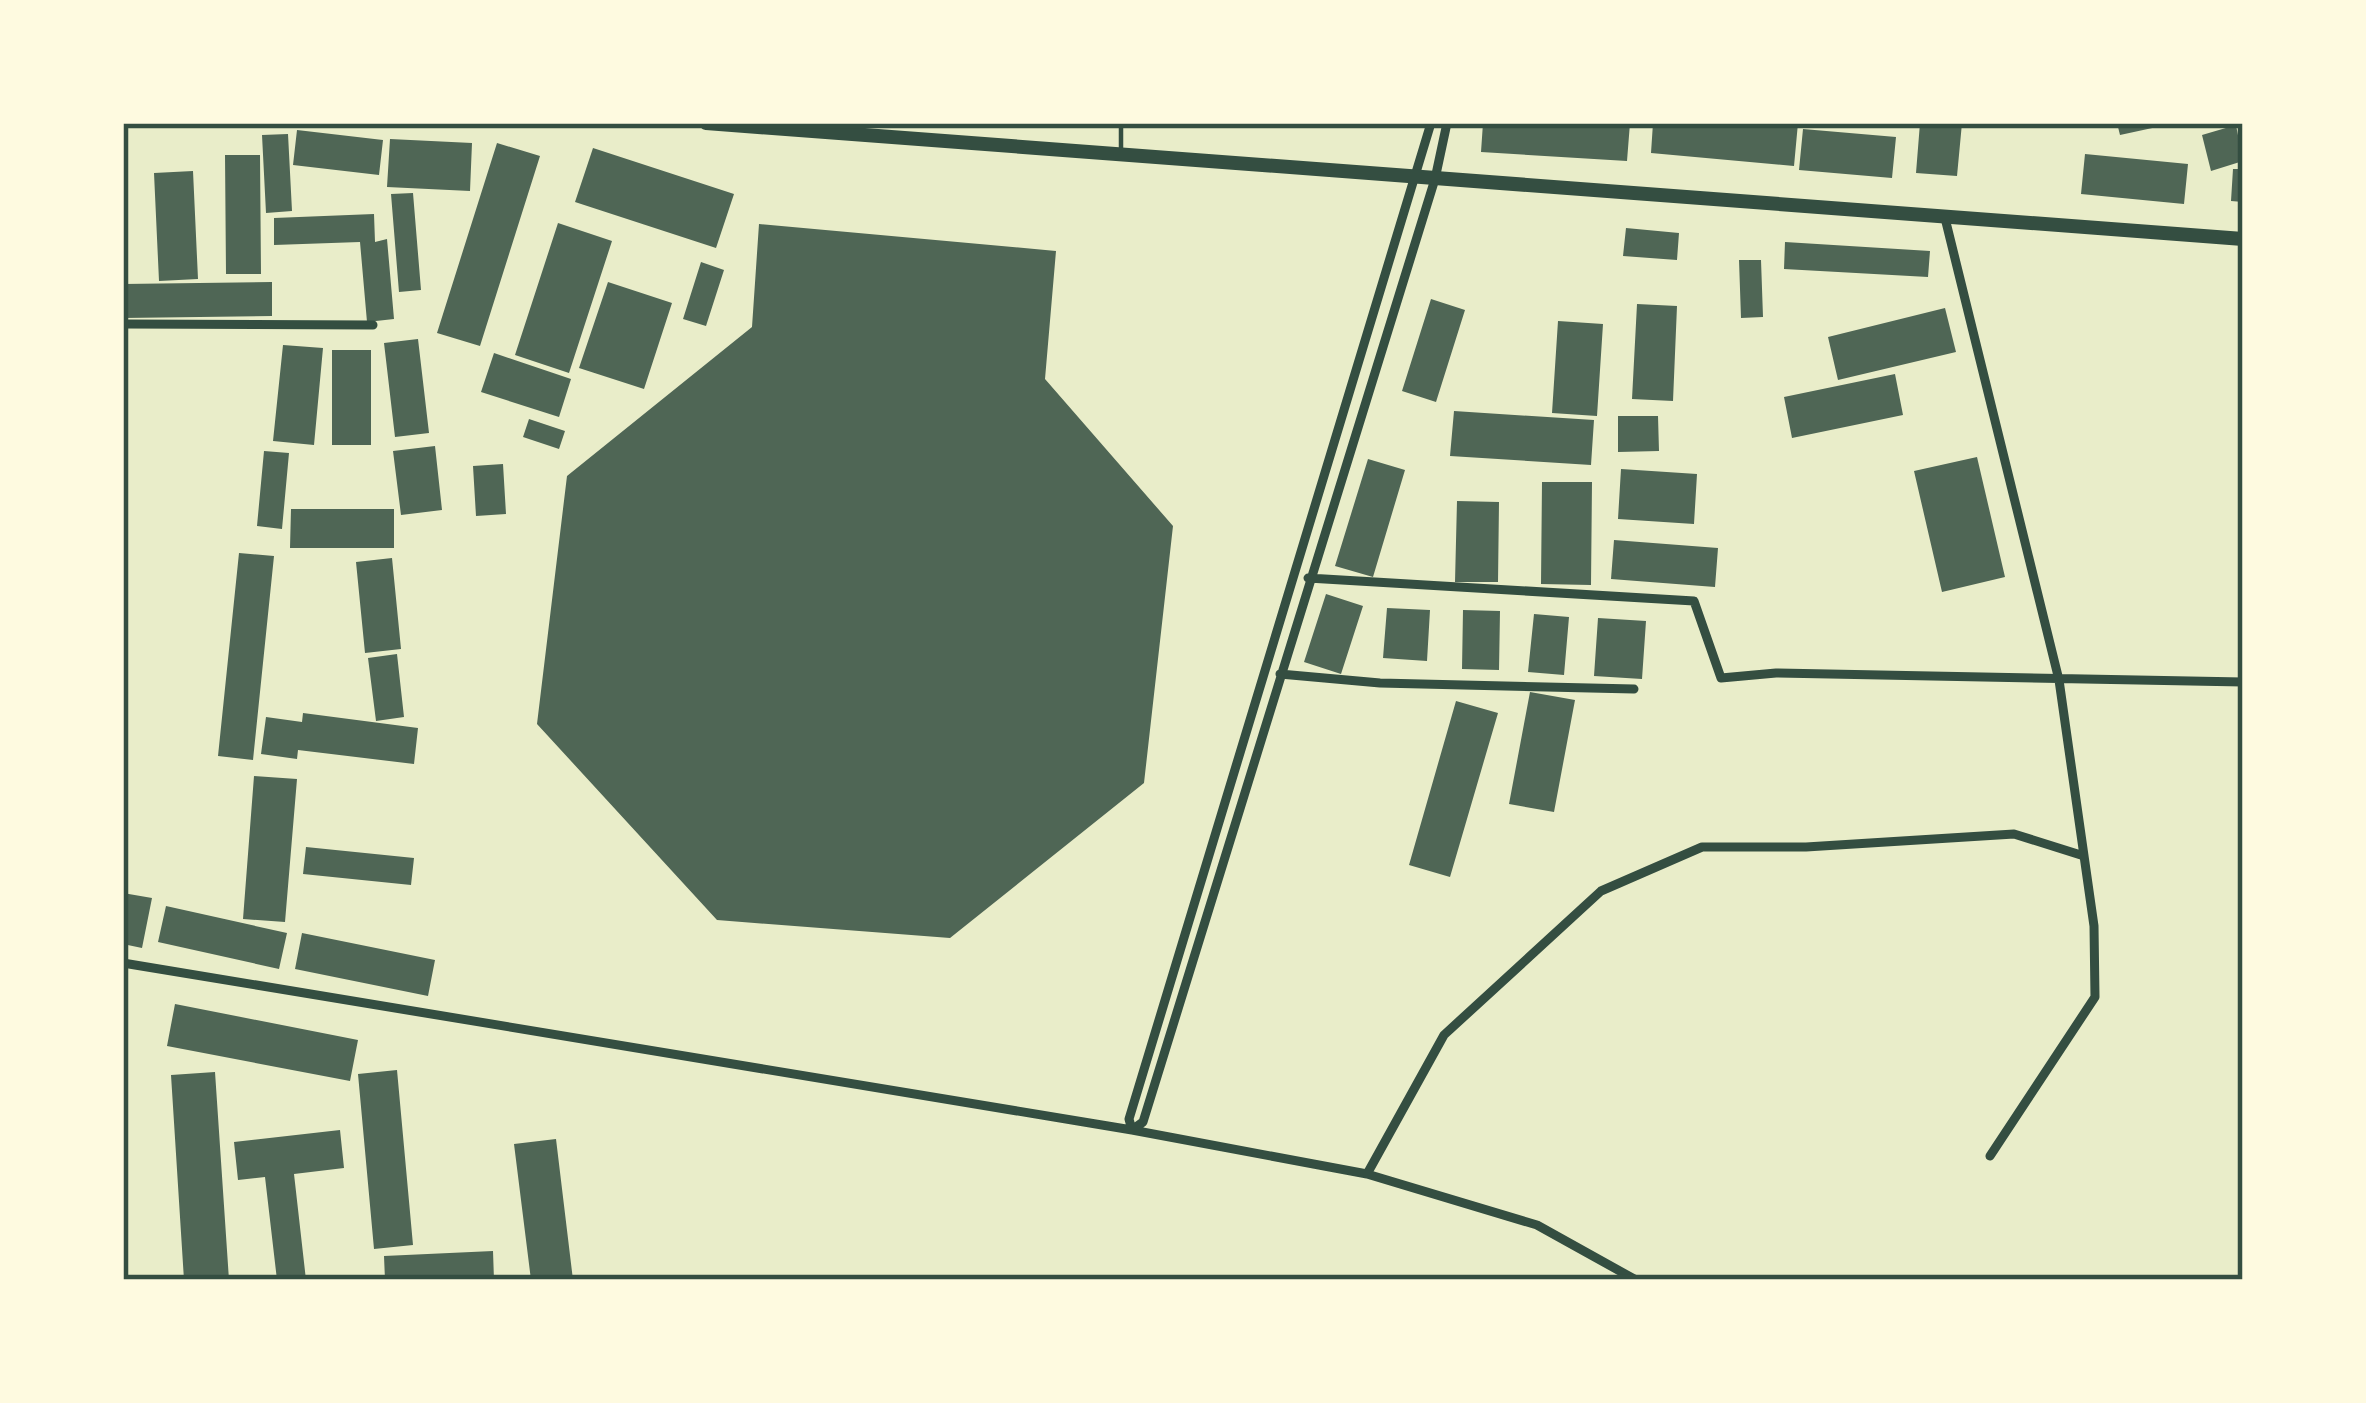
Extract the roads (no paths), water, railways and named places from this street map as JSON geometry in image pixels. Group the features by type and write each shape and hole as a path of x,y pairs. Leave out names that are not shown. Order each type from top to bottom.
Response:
{"main road":[{"path":"706,123 2243,238"}],"street":[{"path":"1132,1130 1142,1122 1284,674 1427,178 1431,123"},
{"path":"1132,1130 1129,1119 1297,578 1448,123"},
{"path":"1945,218 2059,680 2094,926 2095,997 1990,1156"},
{"path":"123,324 373,325"},
{"path":"1297,578 1694,601 1721,678 1775,673 2243,682"},
{"path":"1268,672 1380,683 1634,689"},
{"path":"1367,1174 1444,1035 1601,891 1702,847 1806,847 2014,834 2084,856"},
{"path":"123,963 1132,1130 1367,1174 1537,1225 1636,1280"}],"lane":[{"path":"1121,123 1122,155"}]}
